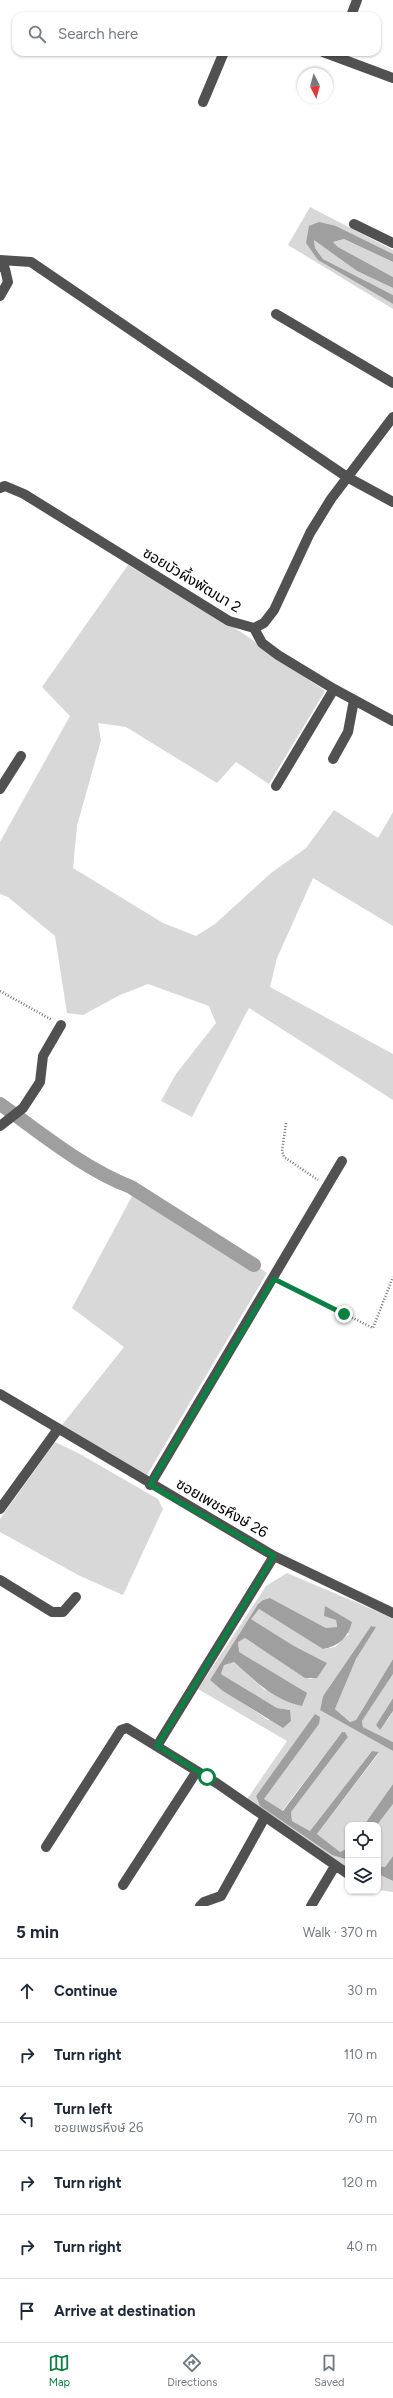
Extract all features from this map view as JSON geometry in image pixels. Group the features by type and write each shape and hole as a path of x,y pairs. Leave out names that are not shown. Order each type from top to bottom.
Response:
{"street":[{"path":"352,12 357,0"},
{"path":"203,102 222,56"},
{"path":"342,56 393,78"},
{"path":"354,224 393,244"},
{"path":"0,260 31,262 347,477 393,502"},
{"path":"0,266 5,269 8,276 8,282 0,296"},
{"path":"276,314 393,383"},
{"name":"ซอยบัวผึ้งพัฒนา 2","path":"0,488 5,486 24,494 229,621 254,628 264,624 274,610 310,533 330,499 393,417"},
{"path":"254,628 262,643 273,651 334,689 393,721"},
{"path":"276,786 334,689"},
{"path":"333,759 348,732 354,700"},
{"path":"0,789 20,756"},
{"path":"2,1124 16,1115 40,1082 43,1056 61,1025"},
{"path":"150,1485 274,1279 342,1161"},
{"name":"ซอยเพชรหึงษ์ 26","path":"0,1394 150,1485 274,1556 393,1613"},
{"path":"0,1509 58,1429"},
{"path":"157,1746 274,1556"},
{"path":"0,1580 52,1612 63,1612 76,1597"},
{"path":"46,1848 121,1730 130,1729 196,1771 345,1872"},
{"path":"123,1885 196,1771"},
{"path":"200,1906 204,1902 221,1896 265,1817"},
{"path":"311,1906 336,1866"}],"path":[{"path":"0,991 61,1025"},
{"path":"286,1124 282,1151 284,1157 328,1186"},
{"path":"274,1279 373,1328 393,1277"}],"shaded area":[{"path":"310,207 393,250 393,254 336,226 309,227 318,260 393,304 393,309 288,245"},
{"path":"319,222 336,226 393,254 393,262 344,239 333,242 338,247 393,277 393,288 357,271 314,240 315,248 323,259 393,295 393,304 318,260 306,243 309,226"},
{"path":"314,239 357,271 393,288 393,295 323,259 315,248"},
{"path":"344,239 393,262 393,277 338,247 333,242"},
{"path":"128,565 241,632 325,691 269,784 236,762 217,783 126,727 98,723 101,740 77,826 73,868 163,923 196,936 215,924 271,873 306,848 334,810 378,838 393,812 393,926 313,878 277,958 270,987 393,1054 393,1100 249,1008 192,1117 161,1101 176,1074 216,1023 209,1006 148,984 120,995 83,1015 67,1013 55,936 8,897 0,894 0,842 70,716 42,687"},
{"path":"138,1185 267,1273 147,1475 62,1425 124,1347 72,1308"},
{"path":"55,1442 78,1453 158,1499 163,1509 123,1595 80,1576 0,1532 0,1519"},
{"path":"287,1573 393,1618 393,1659 356,1720 350,1722 335,1709 356,1659 375,1627 371,1626 323,1696 320,1709 393,1751 393,1784 366,1822 345,1822 345,1850 340,1852 317,1834 379,1753 372,1751 310,1831 292,1821 291,1812 348,1737 345,1732 342,1732 282,1811 264,1799 319,1724 256,1796 260,1806 332,1855 345,1859 345,1877 243,1805 287,1741 198,1689 266,1586","holes":["270,1598 326,1628 337,1628 336,1620 349,1634 335,1647 324,1649 259,1609 250,1619 294,1646 327,1663 311,1679 305,1677 245,1638 237,1642 238,1652 254,1661 266,1691 234,1662 224,1664 221,1674 277,1708 290,1710 268,1720 210,1680 258,1604 263,1600"]},
{"path":"270,1598 326,1628 337,1627 336,1620 324,1616 325,1606 352,1622 348,1633 342,1640 334,1646 323,1649 259,1609 251,1619 294,1646 327,1663 317,1678 305,1678 245,1638 238,1642 239,1652 307,1693 302,1706 292,1703 265,1689 234,1662 224,1665 221,1674 277,1708 290,1710 291,1721 283,1728 223,1691 210,1680 258,1604 263,1600"},
{"path":"371,1626 376,1627 356,1659 335,1709 350,1722 356,1720 393,1659 393,1674 362,1721 363,1727 393,1742 393,1751 320,1710 323,1696"},
{"path":"393,1674 393,1698 376,1725 387,1721 393,1711 393,1742 363,1727 362,1721"},
{"path":"393,1698 393,1711 380,1730 376,1725"},
{"path":"315,1714 320,1717 319,1724 264,1799 283,1811 342,1732 345,1732 348,1737 291,1812 292,1821 310,1831 372,1751 379,1752 317,1834 340,1852 345,1850 345,1859 332,1855 260,1806 256,1796"},
{"path":"393,1784 393,1804 379,1822 366,1822"},
{"path":"393,1804 393,1856 385,1867 381,1866 381,1822 379,1822"},
{"path":"393,1856 393,1881 381,1875 381,1866 385,1867"},
{"path":"381,1875 393,1881 393,1892 381,1890"}],"waterway":[{"path":"0,1104 96,1171 131,1187 254,1265"}],"route":[{"path":"207,1777 157,1746 274,1556 150,1485 274,1279 344,1314"}]}
